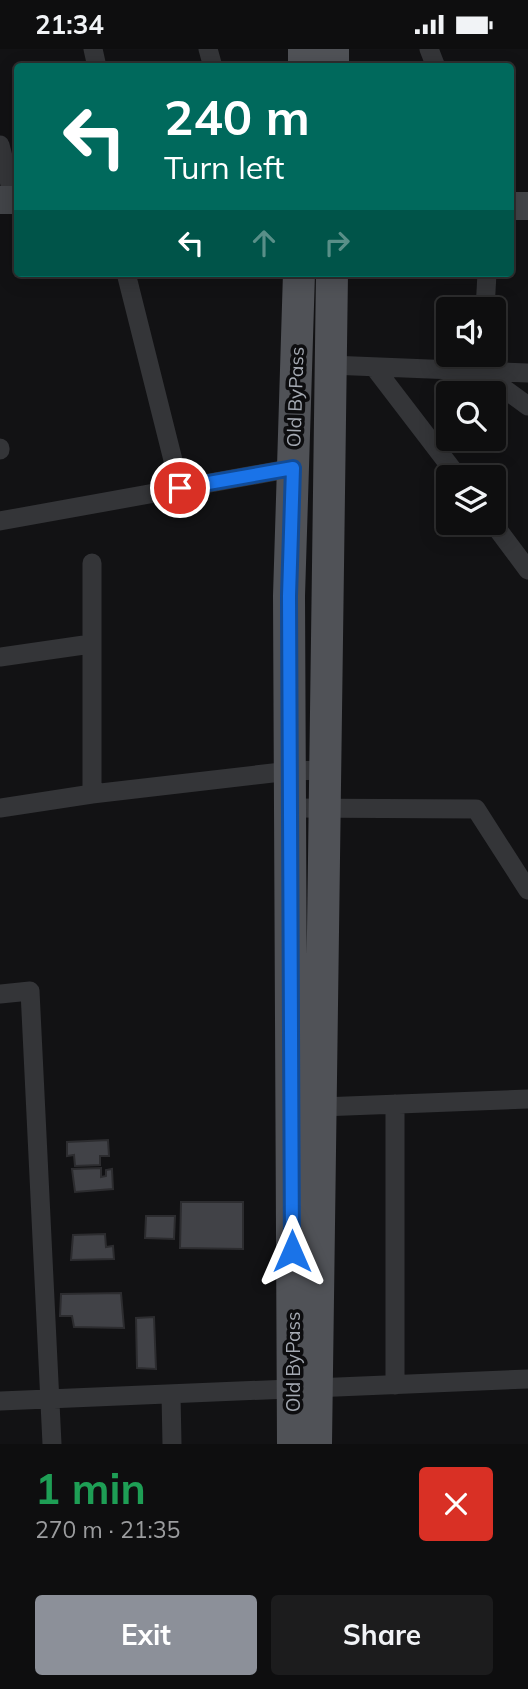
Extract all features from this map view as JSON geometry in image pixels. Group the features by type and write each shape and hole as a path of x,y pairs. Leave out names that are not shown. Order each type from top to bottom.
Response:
{"main road":[{"name":"Old ByPass","path":"299,277 289,596 290,808 305,1389 316,1444"},
{"name":"Old ByPass","path":"293,1444 305,1389 321,1107 332,277"}],"street":[{"path":"0,145 10,200"},
{"path":"127,277 180,488"},
{"path":"486,297 487,277"},
{"path":"331,365 374,367 436,365"},
{"path":"374,367 448,465"},
{"path":"484,367 528,406"},
{"path":"499,367 528,373"},
{"path":"0,521 293,468"},
{"path":"502,535 528,570"},
{"path":"92,563 92,794"},
{"path":"0,657 91,644"},
{"path":"0,808 92,794 290,771 325,770"},
{"path":"290,808 476,809 528,890"},
{"path":"0,994 30,991 52,1444"},
{"path":"321,1107 528,1100"},
{"path":"395,1104 395,1385"},
{"path":"0,1401 528,1379"},
{"path":"171,1394 172,1444"}],"building":[{"path":"108,1140 109,1156 100,1156 100,1165 75,1166 74,1155 67,1156 67,1142"},
{"path":"101,1168 101,1177 106,1176 106,1170 112,1169 113,1189 75,1192 72,1169"},
{"path":"181,1202 243,1202 243,1249 180,1248"},
{"path":"146,1216 175,1216 174,1239 145,1238"},
{"path":"105,1234 106,1247 113,1246 114,1259 71,1260 73,1235"},
{"path":"121,1293 124,1328 74,1327 72,1316 60,1316 61,1294"},
{"path":"154,1317 156,1369 137,1368 136,1318"}],"route":[{"path":"180,488 293,468 289,596 292,1251"}]}
